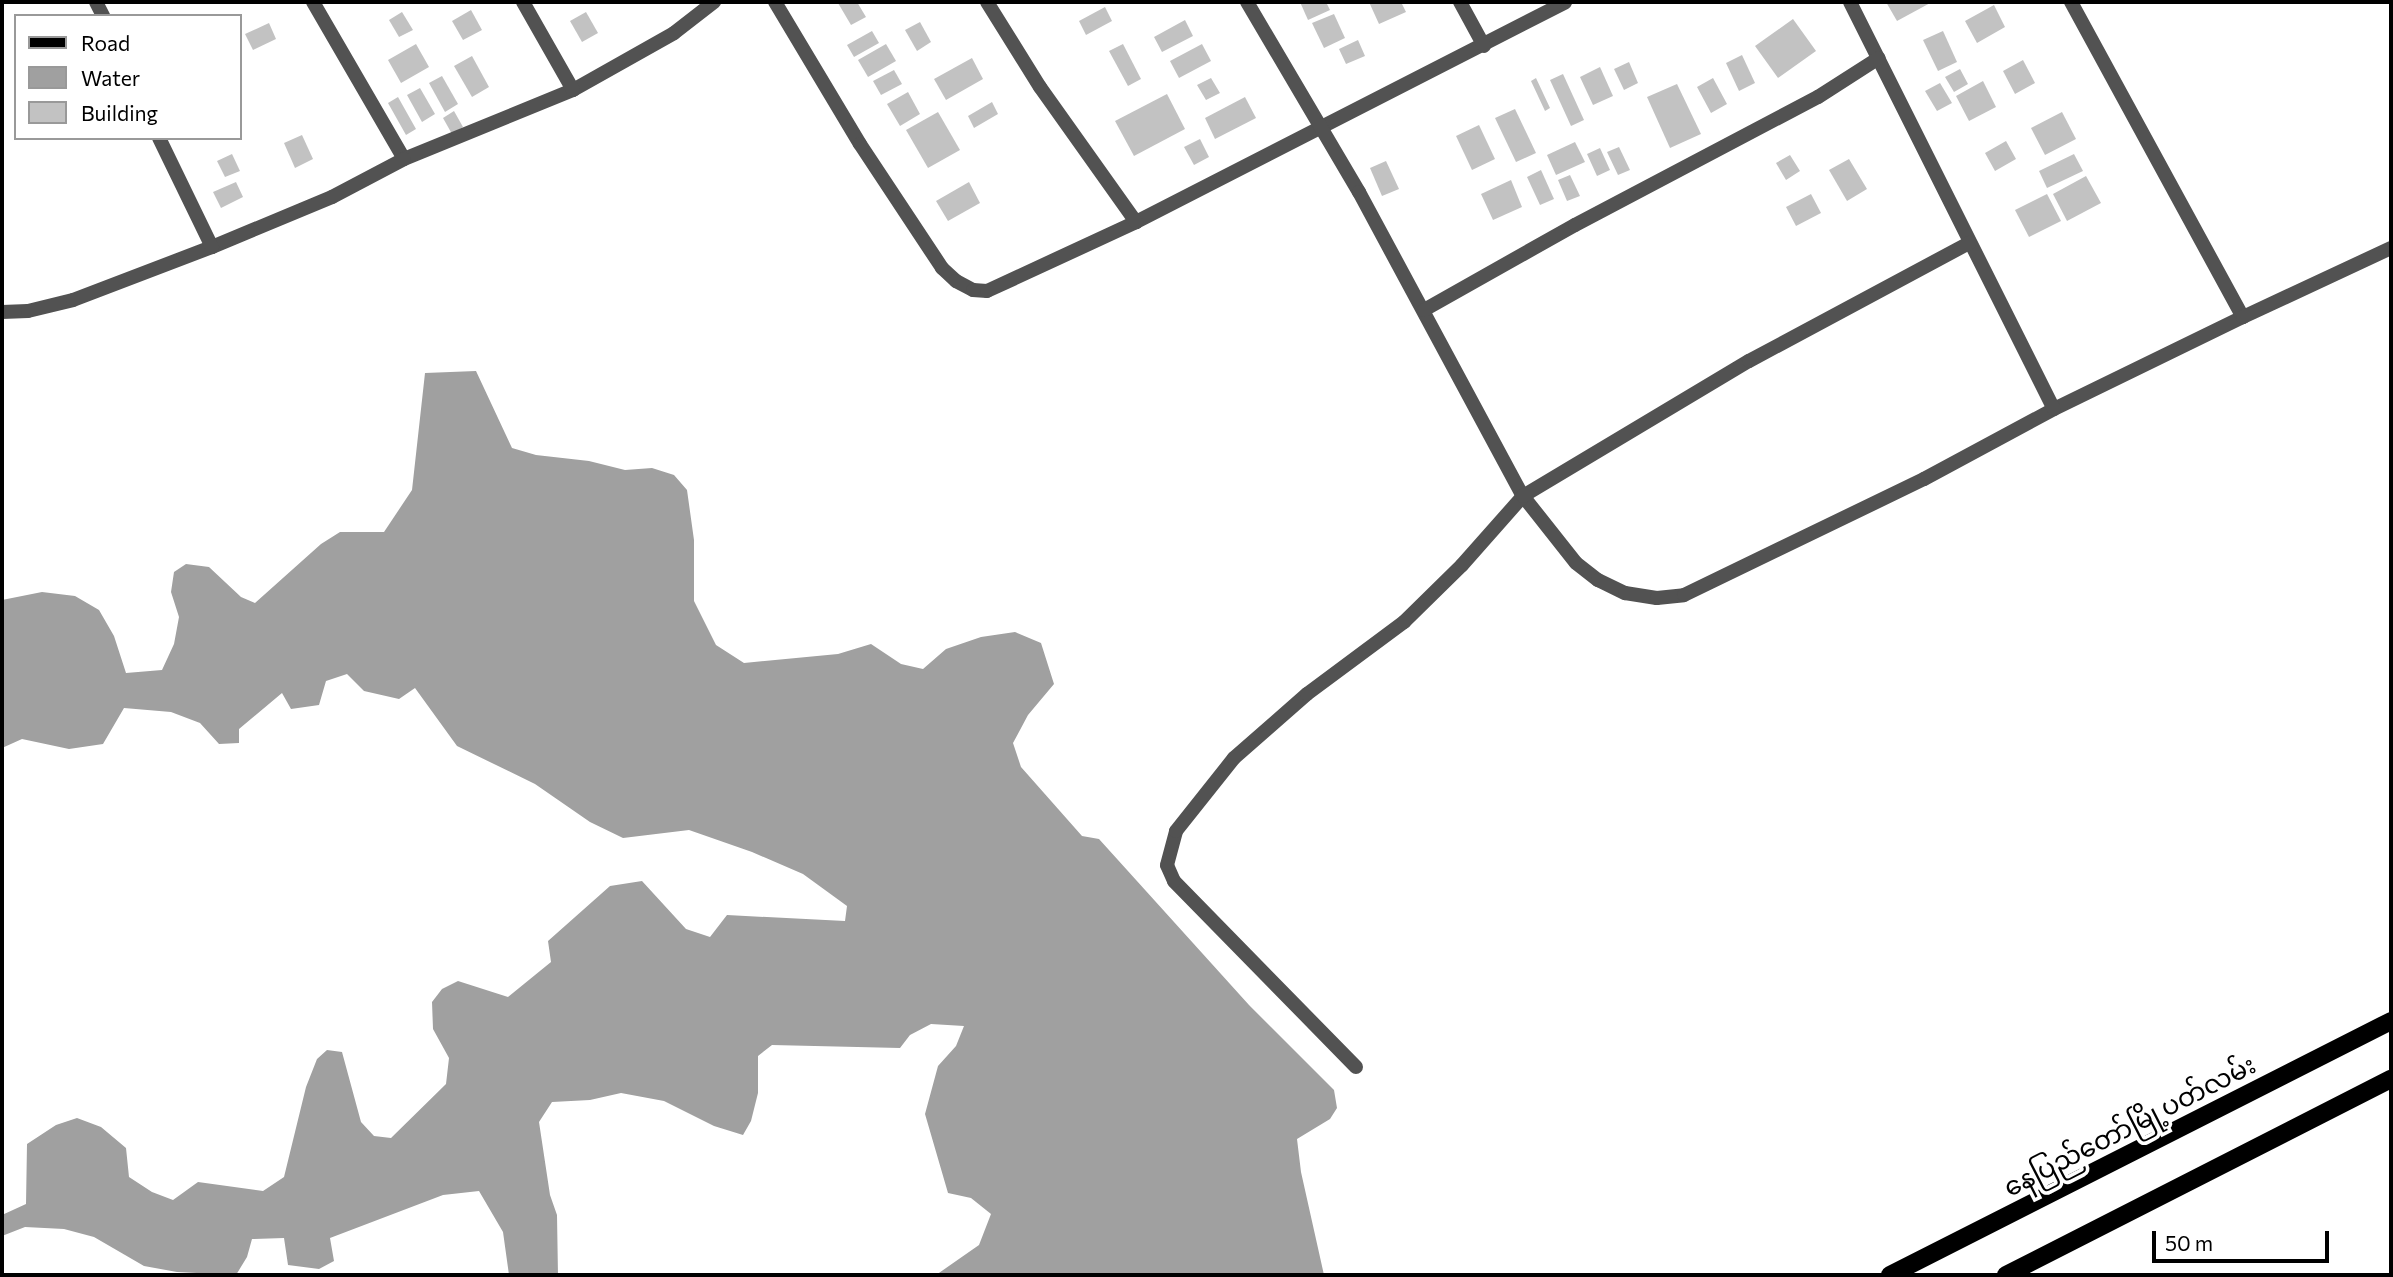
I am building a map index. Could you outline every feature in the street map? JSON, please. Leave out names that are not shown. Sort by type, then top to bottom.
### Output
[{"type":"main road","name":"နေပြည်တော်မြို့ပတ်လမ်း","points":[[1890,1275],[2391,1021]]},
{"type":"main road","points":[[2006,1275],[2391,1079]]},
{"type":"street","points":[[313,2],[404,159]]},
{"type":"street","points":[[523,2],[573,90]]},
{"type":"street","points":[[2,312],[28,311],[73,300],[212,247],[332,197],[404,159],[573,90],[663,40],[714,2]]},
{"type":"street","points":[[775,2],[860,144],[942,268],[956,281],[974,290],[987,291],[1136,222],[1484,46],[1564,2]]},
{"type":"street","points":[[987,2],[1040,87],[1136,222]]},
{"type":"street","points":[[1247,2],[1424,310],[1523,496],[1576,563],[1598,580],[1625,593],[1657,598],[1684,595],[1924,479],[2054,409],[2391,248]]},
{"type":"street","points":[[1460,2],[1484,46]]},
{"type":"street","points":[[1850,2],[2054,409]]},
{"type":"street","points":[[2071,2],[2243,317]]},
{"type":"street","points":[[1424,310],[1575,225],[1818,97],[1879,58]]},
{"type":"street","points":[[160,140],[212,247]]},
{"type":"street","points":[[1356,1068],[1174,881],[1167,865],[1176,831],[1234,758],[1307,695],[1404,622],[1462,565],[1523,496],[1749,361],[1969,243]]},
{"type":"water","points":[[476,371],[512,448],[536,455],[589,461],[625,470],[652,468],[674,475],[687,490],[694,540],[694,601],[716,645],[744,663],[838,654],[871,644],[901,664],[923,669],[946,649],[981,637],[1015,632],[1041,643],[1054,684],[1028,715],[1013,743],[1021,767],[1082,836],[1099,839],[1249,1005],[1334,1090],[1337,1108],[1330,1119],[1297,1139],[1301,1172],[1324,1275],[936,1275],[979,1245],[991,1214],[971,1198],[948,1193],[925,1114],[938,1066],[956,1046],[964,1026],[931,1024],[910,1035],[900,1048],[772,1045],[758,1056],[758,1093],[751,1121],[743,1135],[714,1126],[664,1101],[621,1093],[590,1100],[552,1102],[539,1122],[550,1195],[557,1215],[558,1275],[509,1275],[503,1232],[479,1191],[443,1195],[330,1238],[334,1261],[319,1269],[288,1265],[284,1238],[252,1239],[247,1257],[236,1275],[177,1272],[144,1266],[94,1237],[64,1229],[25,1227],[2,1236],[2,1215],[26,1204],[27,1144],[56,1125],[77,1118],[101,1127],[126,1148],[129,1177],[152,1192],[173,1200],[198,1182],[263,1191],[284,1177],[306,1087],[317,1059],[327,1050],[342,1052],[361,1122],[374,1136],[391,1138],[446,1084],[449,1058],[433,1029],[432,1002],[442,989],[458,981],[508,997],[551,962],[548,941],[610,886],[642,881],[686,929],[710,937],[727,915],[845,921],[847,906],[803,874],[752,852],[689,830],[623,838],[590,822],[535,784],[457,746],[415,688],[399,699],[364,691],[347,674],[326,681],[319,705],[291,709],[282,693],[239,729],[239,743],[219,744],[200,723],[171,712],[124,708],[103,744],[69,749],[22,739],[2,748],[2,600],[42,592],[75,596],[99,610],[114,636],[126,673],[162,670],[174,644],[179,617],[171,592],[174,572],[186,564],[209,567],[241,597],[255,603],[321,544],[340,532],[384,532],[412,490],[425,373]]},
{"type":"building","points":[[857,2],[866,17],[851,25],[838,3]]},
{"type":"building","points":[[1300,2],[1326,2],[1330,10],[1308,20]]},
{"type":"building","points":[[1369,2],[1401,2],[1406,12],[1379,24]]},
{"type":"building","points":[[1886,2],[1932,2],[1897,21]]},
{"type":"building","points":[[1994,5],[2005,27],[1977,43],[1965,21]]},
{"type":"building","points":[[1105,7],[1112,21],[1086,35],[1079,21]]},
{"type":"building","points":[[471,10],[482,30],[463,40],[452,21]]},
{"type":"building","points":[[402,12],[413,30],[399,37],[389,20]]},
{"type":"building","points":[[586,12],[598,33],[582,42],[570,21]]},
{"type":"building","points":[[1334,14],[1345,38],[1324,48],[1312,23]]},
{"type":"building","points":[[1793,19],[1816,51],[1778,78],[1755,46]]},
{"type":"building","points":[[1185,20],[1193,36],[1162,52],[1154,37]]},
{"type":"building","points":[[920,22],[931,42],[917,51],[905,30]]},
{"type":"building","points":[[269,23],[276,39],[253,50],[245,34]]},
{"type":"building","points":[[872,31],[879,43],[854,57],[847,45]]},
{"type":"building","points":[[1943,31],[1957,62],[1938,71],[1923,40]]},
{"type":"building","points":[[1358,40],[1365,56],[1346,64],[1339,49]]},
{"type":"building","points":[[416,44],[429,67],[401,83],[388,60]]},
{"type":"building","points":[[886,44],[896,61],[868,77],[858,60]]},
{"type":"building","points":[[1123,44],[1141,79],[1128,86],[1109,51]]},
{"type":"building","points":[[1202,44],[1211,61],[1179,78],[1170,61]]},
{"type":"building","points":[[1742,55],[1755,83],[1739,91],[1726,63]]},
{"type":"building","points":[[472,56],[489,87],[472,97],[454,66]]},
{"type":"building","points":[[972,58],[983,79],[946,100],[934,79]]},
{"type":"building","points":[[2023,60],[2035,83],[2015,94],[2003,71]]},
{"type":"building","points":[[1629,62],[1638,83],[1624,90],[1614,69]]},
{"type":"building","points":[[1600,67],[1613,96],[1593,105],[1580,77]]},
{"type":"building","points":[[1960,69],[1968,84],[1954,92],[1945,77]]},
{"type":"building","points":[[894,70],[902,84],[881,95],[873,81]]},
{"type":"building","points":[[1563,74],[1584,120],[1571,126],[1550,80]]},
{"type":"building","points":[[442,76],[458,104],[445,112],[429,83]]},
{"type":"building","points":[[1211,78],[1220,93],[1206,100],[1197,85]]},
{"type":"building","points":[[1536,78],[1550,108],[1545,111],[1531,81]]},
{"type":"building","points":[[1713,78],[1727,104],[1711,113],[1697,87]]},
{"type":"building","points":[[1983,81],[1996,107],[1969,121],[1956,96]]},
{"type":"building","points":[[1940,83],[1952,103],[1937,111],[1925,91]]},
{"type":"building","points":[[1677,84],[1701,134],[1670,148],[1647,97]]},
{"type":"building","points":[[420,88],[435,114],[422,122],[407,95]]},
{"type":"building","points":[[908,92],[920,114],[900,126],[887,104]]},
{"type":"building","points":[[1167,94],[1185,129],[1134,156],[1115,121]]},
{"type":"building","points":[[398,97],[416,129],[406,135],[388,103]]},
{"type":"building","points":[[1245,97],[1256,118],[1215,139],[1205,118]]},
{"type":"building","points":[[992,102],[998,114],[974,128],[968,116]]},
{"type":"building","points":[[1515,109],[1536,153],[1516,162],[1495,118]]},
{"type":"building","points":[[454,111],[463,127],[452,134],[443,118]]},
{"type":"building","points":[[938,112],[960,150],[928,168],[906,130]]},
{"type":"building","points":[[2062,112],[2076,139],[2045,155],[2031,128]]},
{"type":"building","points":[[1479,125],[1495,159],[1472,170],[1456,136]]},
{"type":"building","points":[[302,135],[313,159],[295,168],[284,143]]},
{"type":"building","points":[[1200,139],[1209,157],[1194,165],[1184,147]]},
{"type":"building","points":[[2006,141],[2016,159],[1995,171],[1985,153]]},
{"type":"building","points":[[1575,142],[1585,162],[1556,175],[1547,155]]},
{"type":"building","points":[[1619,147],[1630,170],[1618,175],[1607,152]]},
{"type":"building","points":[[1600,148],[1610,170],[1597,176],[1587,154]]},
{"type":"building","points":[[232,154],[240,171],[225,177],[217,161]]},
{"type":"building","points":[[2074,154],[2083,171],[2047,188],[2039,171]]},
{"type":"building","points":[[1790,155],[1800,171],[1786,180],[1776,163]]},
{"type":"building","points":[[1849,159],[1867,189],[1847,201],[1829,170]]},
{"type":"building","points":[[1386,161],[1399,189],[1382,196],[1370,168]]},
{"type":"building","points":[[1541,170],[1554,199],[1540,205],[1527,177]]},
{"type":"building","points":[[1570,175],[1580,196],[1567,201],[1558,180]]},
{"type":"building","points":[[2086,176],[2101,203],[2067,221],[2053,194]]},
{"type":"building","points":[[1511,180],[1522,207],[1493,220],[1481,194]]},
{"type":"building","points":[[236,182],[243,197],[221,208],[213,192]]},
{"type":"building","points":[[969,182],[980,203],[948,221],[936,201]]},
{"type":"building","points":[[1811,194],[1821,213],[1796,226],[1786,207]]},
{"type":"building","points":[[2047,194],[2061,221],[2029,237],[2015,210]]}]
